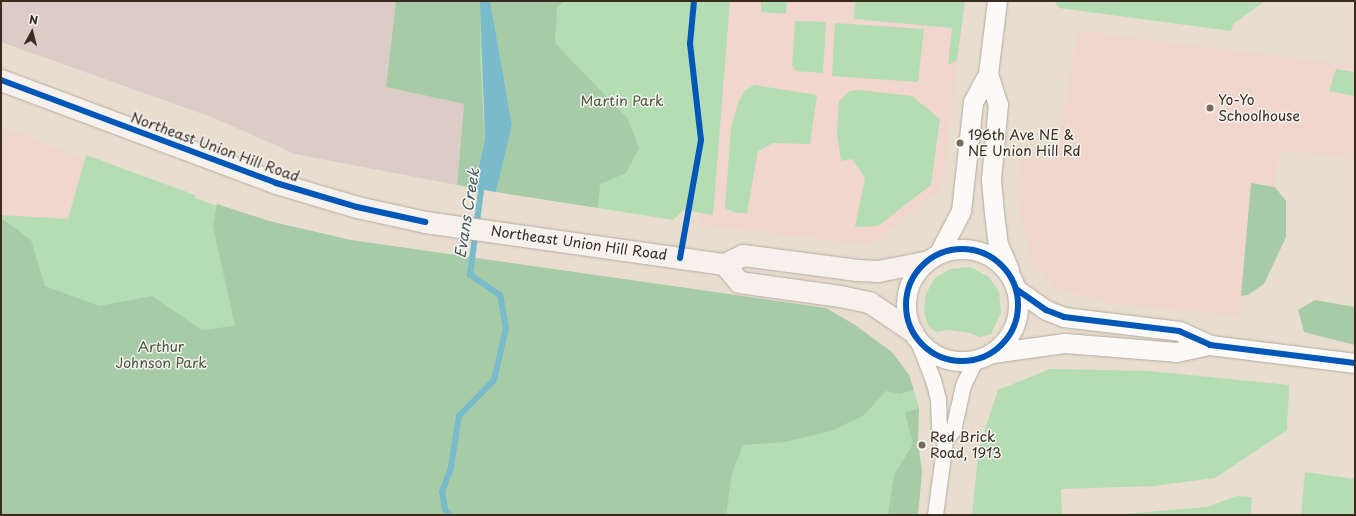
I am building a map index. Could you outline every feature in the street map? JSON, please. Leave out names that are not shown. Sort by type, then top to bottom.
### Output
[{"type":"main road","name":"Northeast Union Hill Road","points":[[1,80],[276,183],[357,207],[425,222],[724,264]]},
{"type":"main road","points":[[914,335],[869,302],[840,296],[739,282],[724,264],[743,254],[857,270],[878,271],[932,257]]},
{"type":"street","points":[[935,515],[945,440],[939,426],[938,399],[933,380],[906,313],[906,295],[912,277],[932,257],[961,211],[973,102],[988,74],[996,1]]},
{"type":"street","points":[[945,440],[953,430],[963,385],[983,357],[1005,342],[1014,326],[1018,308],[1014,283],[998,244],[994,214],[991,179],[998,104],[988,74]]},
{"type":"street","points":[[932,257],[955,248],[982,252],[1001,264],[1014,283],[1046,310],[1064,317],[1178,331],[1210,345],[1355,363]]},
{"type":"street","points":[[914,335],[928,350],[943,358],[959,361],[1065,343],[1176,352],[1210,345]]},
{"type":"shaded area","points":[[1,1],[396,1],[386,87],[464,104],[457,185],[295,154],[214,118],[1,42]]},
{"type":"shaded area","points":[[731,1],[965,1],[942,188],[870,245],[698,224]]},
{"type":"shaded area","points":[[1078,31],[1355,66],[1355,159],[1279,150],[1275,187],[1251,183],[1239,316],[1116,304],[1055,288],[1031,259],[1017,200],[1019,157],[1056,161]]},
{"type":"shaded area","points":[[1,126],[90,162],[72,223],[1,220]]},
{"type":"green space","points":[[396,1],[480,1],[481,3],[480,57],[485,139],[474,188],[457,185],[464,104],[386,87]]},
{"type":"green space","name":"Martin Park","points":[[403,1],[730,1],[713,215],[684,210],[673,220],[598,208],[599,198],[498,182],[508,101],[393,77]]},
{"type":"green space","points":[[490,1],[565,1],[557,7],[555,43],[628,119],[639,148],[626,173],[600,184],[598,208],[496,192],[512,125]]},
{"type":"green space","points":[[761,1],[787,1],[786,14],[761,12]]},
{"type":"green space","points":[[855,1],[965,1],[957,60],[948,65],[952,28],[854,19]]},
{"type":"green space","points":[[1054,1],[1265,1],[1233,24],[1231,31],[1059,8]]},
{"type":"green space","points":[[795,21],[826,22],[823,73],[796,71],[792,65]]},
{"type":"green space","points":[[835,23],[924,29],[918,82],[832,76]]},
{"type":"green space","points":[[1336,69],[1355,72],[1355,96],[1329,91]]},
{"type":"green space","points":[[755,85],[817,95],[810,144],[773,143],[758,151],[747,213],[735,213],[725,208],[731,128],[738,103],[745,90]]},
{"type":"green space","points":[[860,90],[912,96],[940,119],[931,185],[878,226],[855,227],[865,178],[852,159],[841,161],[837,134],[839,101],[850,91]]},
{"type":"green space","name":"Arthur Johnson Park","points":[[86,155],[195,195],[195,198],[329,245],[910,391],[914,390],[919,408],[914,410],[914,515],[27,515],[1,220],[4,220],[1,215],[68,219]]},
{"type":"green space","points":[[1251,183],[1275,187],[1286,201],[1286,237],[1264,284],[1248,295],[1241,296]]},
{"type":"green space","name":"Arthur Johnson Park","points":[[217,204],[269,221],[351,240],[826,308],[855,325],[892,352],[909,375],[914,390],[900,394],[886,391],[864,415],[831,431],[785,442],[743,445],[732,473],[726,515],[1,515],[1,218],[31,240],[45,286],[99,306],[152,296],[202,330],[235,326],[213,226]]},
{"type":"green space","points":[[970,267],[989,277],[999,292],[1001,313],[991,334],[980,337],[970,333],[948,330],[936,332],[928,326],[924,311],[926,294],[934,279],[950,269]]},
{"type":"green space","points":[[1315,300],[1355,307],[1355,345],[1304,332],[1298,310]]},
{"type":"green space","points":[[1050,369],[1149,371],[1289,385],[1287,430],[1215,478],[1153,486],[1061,489],[1062,515],[972,515],[979,447],[998,390]]},
{"type":"green space","points":[[919,408],[918,442],[922,472],[918,515],[888,515],[894,475],[913,444],[905,413]]},
{"type":"green space","points":[[1305,472],[1355,479],[1355,515],[1301,515]]},
{"type":"green space","points":[[1237,496],[1252,497],[1251,515],[1112,515],[1207,507]]},
{"type":"water","points":[[480,1],[490,1],[512,125],[496,192],[474,188],[485,139]]},
{"type":"waterway","name":"Evans Creek","points":[[450,515],[445,509],[442,492],[451,467],[459,416],[494,380],[506,328],[500,295],[470,275],[482,182]]},
{"type":"cycle path","points":[[680,258],[701,140],[690,44],[694,1]]},
{"type":"cycle path","points":[[1,80],[276,183],[357,207],[425,222]]},
{"type":"cycle path","points":[[962,249],[984,253],[1002,265],[1014,283],[1018,305],[1014,327],[1002,345],[984,357],[962,361],[940,357],[922,345],[910,327],[906,305],[910,283],[922,265],[940,253],[962,249]]},
{"type":"cycle path","points":[[1016,289],[1046,310],[1064,317],[1179,331],[1210,345],[1355,363]]},
{"type":"place","name":"Yo-Yo Schoolhouse","points":[[1210,108]]},
{"type":"place","name":"196th Ave NE & NE Union Hill Rd","points":[[960,143]]},
{"type":"place","name":"Red Brick Road, 1913","points":[[922,445]]}]
